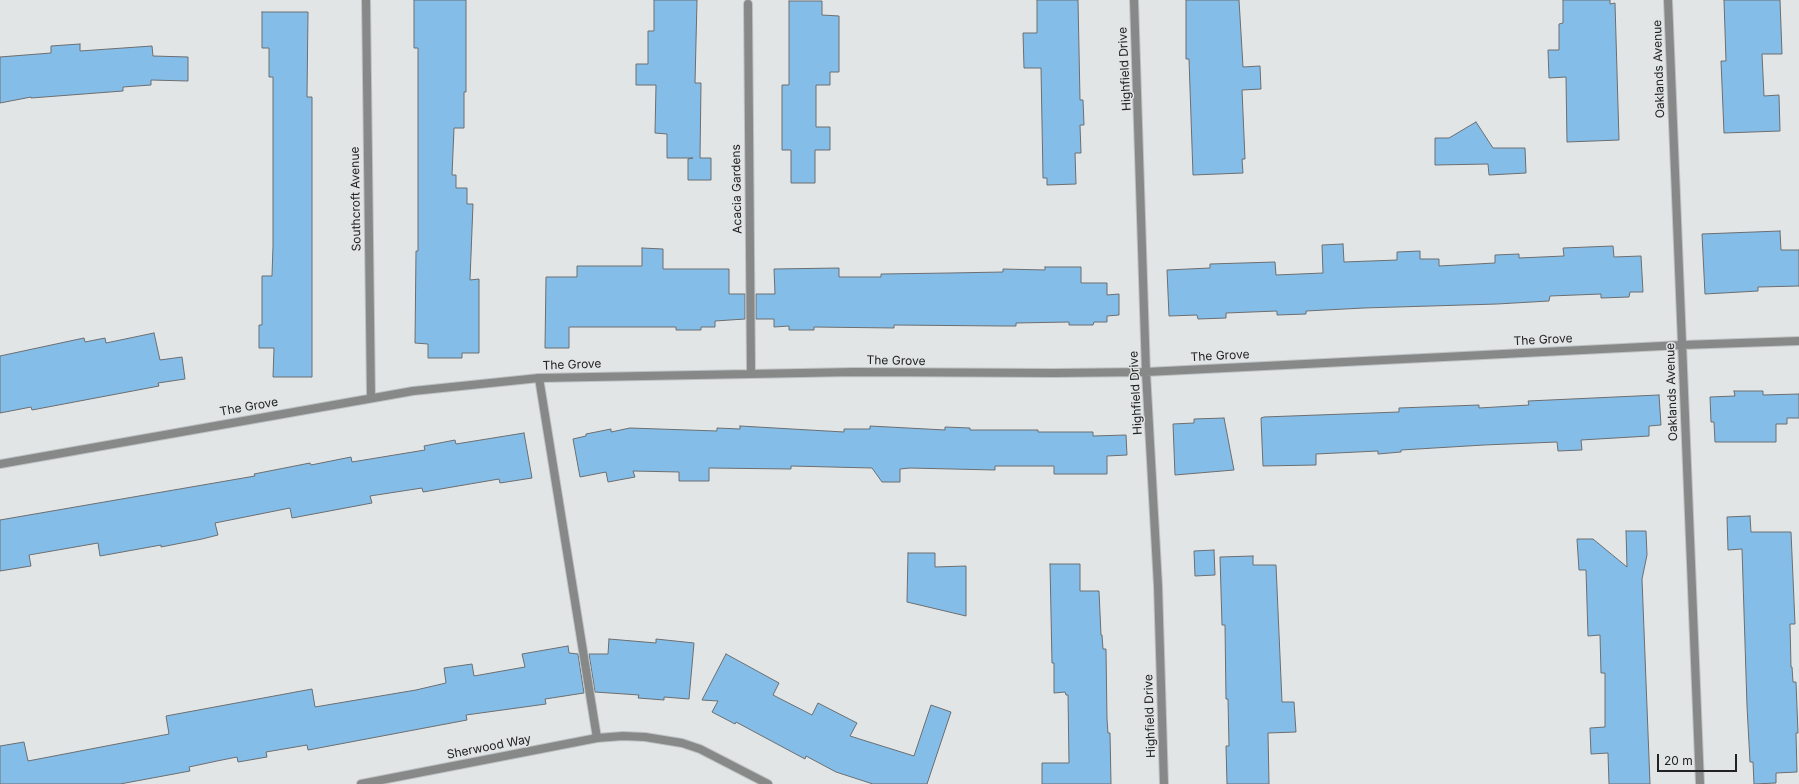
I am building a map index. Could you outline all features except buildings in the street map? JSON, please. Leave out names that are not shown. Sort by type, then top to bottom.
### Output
[{"type":"street","name":"Southcroft Avenue","points":[[366,0],[371,398]]},
{"type":"street","name":"Highfield Drive","points":[[1134,0],[1146,372],[1158,586],[1164,784]]},
{"type":"street","name":"Oaklands Avenue","points":[[1668,0],[1700,784]]},
{"type":"street","name":"Acacia Gardens","points":[[748,4],[751,373]]},
{"type":"street","name":"The Grove","points":[[0,464],[371,398],[449,386],[539,378],[751,373],[854,372],[1054,374],[1146,372],[1682,345],[1799,341]]},
{"type":"street","points":[[539,378],[597,738]]},
{"type":"street","name":"Sherwood Way","points":[[361,784],[387,782],[597,738],[623,736],[651,738],[682,743],[700,750],[768,784]]}]
